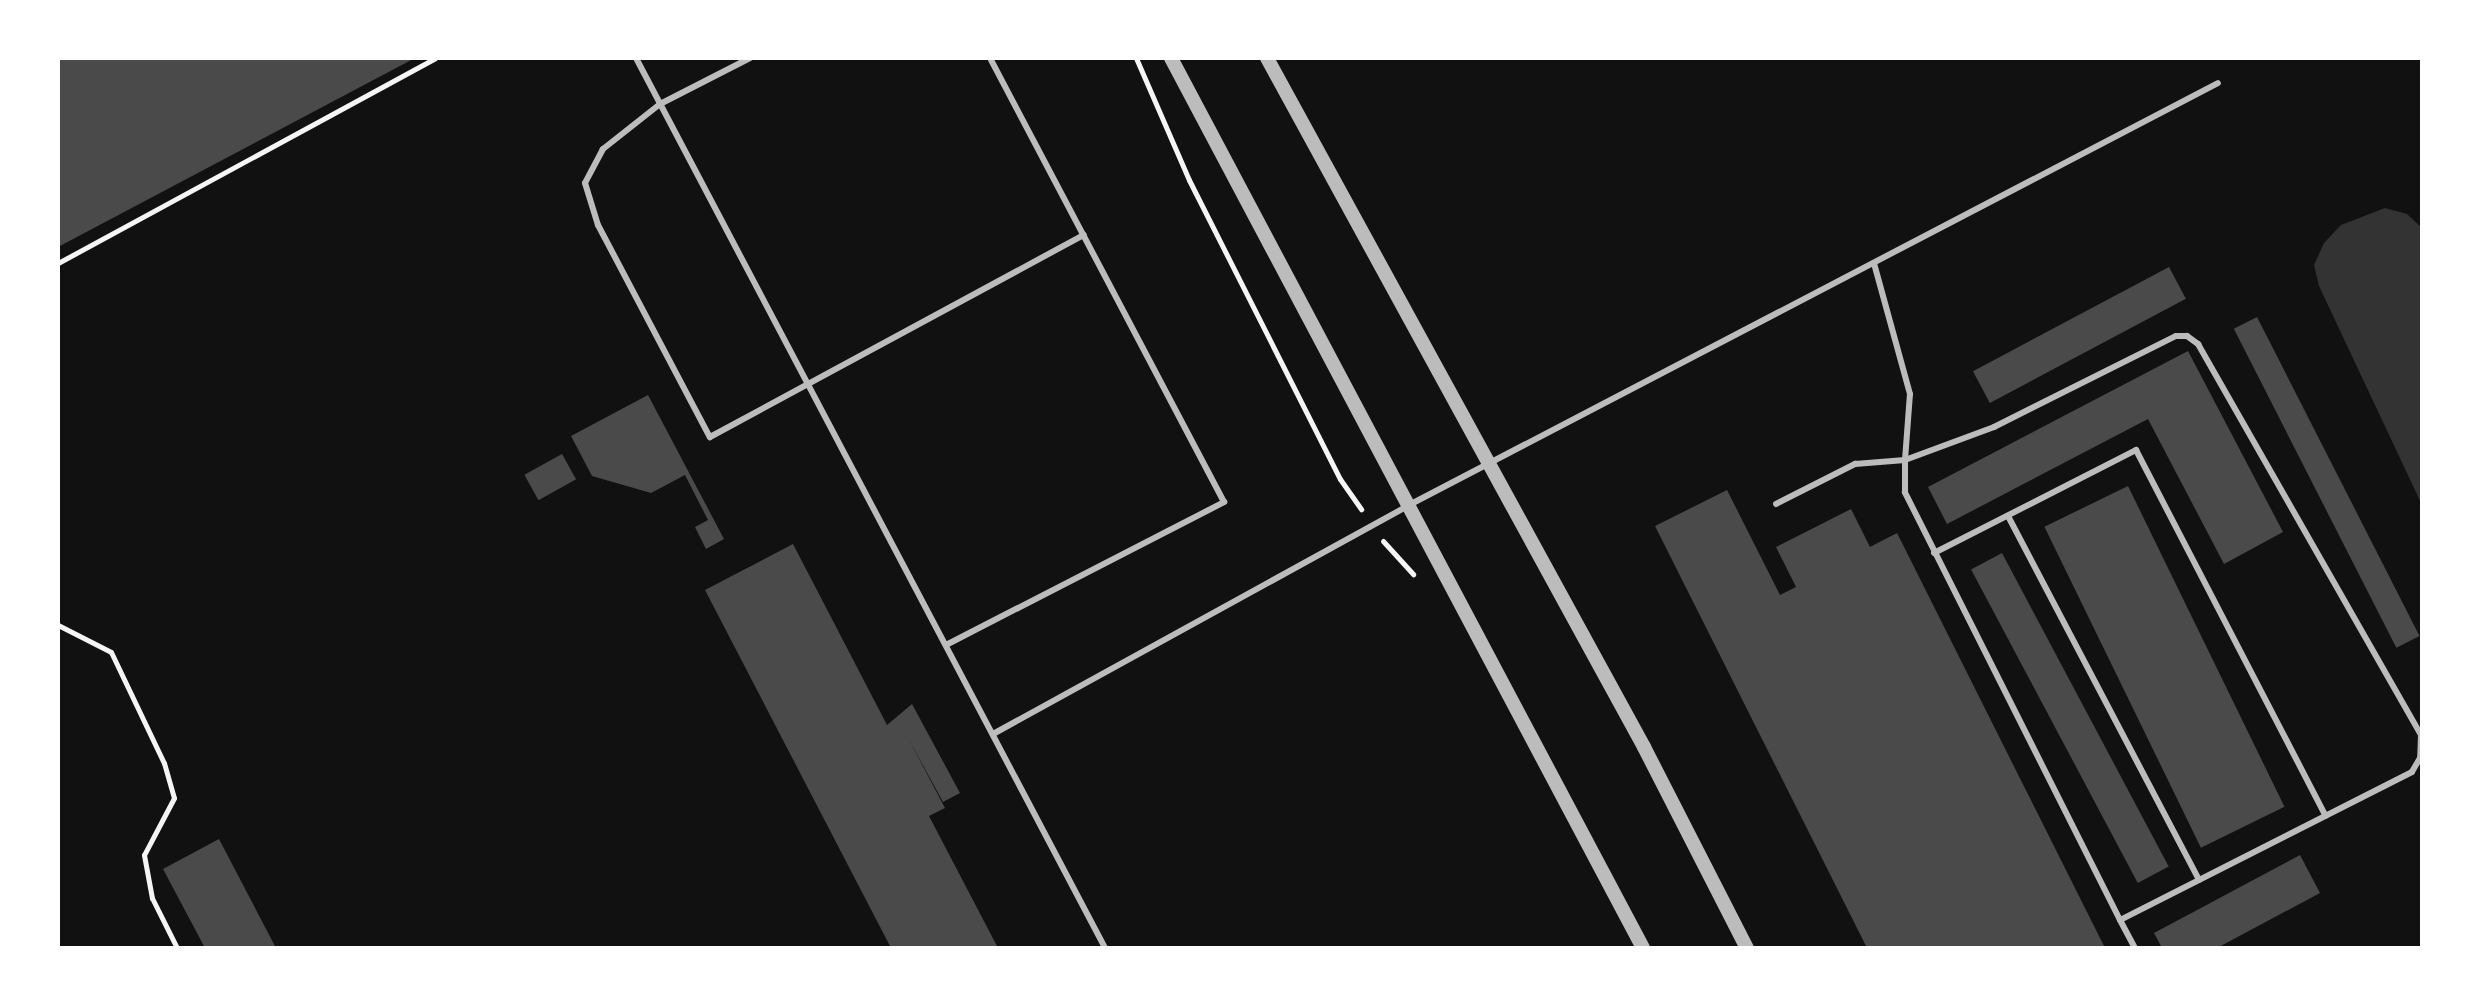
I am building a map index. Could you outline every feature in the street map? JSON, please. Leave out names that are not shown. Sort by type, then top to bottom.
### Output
[{"type":"street","points":[[1171,58],[1411,504],[1643,948]]},
{"type":"street","points":[[1267,58],[1486,465],[1644,747],[1747,948]]},
{"type":"lane","points":[[636,58],[1105,948]]},
{"type":"lane","points":[[750,58],[660,104],[603,149],[585,183],[598,225],[710,437],[1084,235]]},
{"type":"lane","points":[[946,645],[1224,502],[990,58]]},
{"type":"lane","points":[[993,734],[1411,504],[2218,83]]},
{"type":"lane","points":[[1874,263],[1910,394],[1905,492],[2135,948]]},
{"type":"lane","points":[[1776,504],[1855,464],[1905,460],[1994,427],[2176,336],[2198,344],[2421,735],[2420,758],[2412,772],[2120,920]]},
{"type":"lane","points":[[1934,553],[2136,450],[2326,816]]},
{"type":"lane","points":[[2008,516],[2199,880]]},
{"type":"path","points":[[58,263],[435,58]]},
{"type":"path","points":[[58,625],[111,652],[164,763],[174,798],[144,855],[152,898],[177,948]]},
{"type":"shaded area","points":[[2385,208],[2407,214],[2422,228],[2422,505],[2319,286],[2314,265],[2324,243],[2341,225]]},
{"type":"building","points":[[58,58],[415,58],[58,247]]},
{"type":"building","points":[[2169,267],[2186,299],[1990,403],[1973,371]]},
{"type":"building","points":[[2257,317],[2420,636],[2396,648],[2234,329]]},
{"type":"building","points":[[2188,351],[2283,532],[2224,564],[2148,419],[1947,524],[1928,487]]},
{"type":"building","points":[[648,395],[724,539],[706,549],[695,527],[708,520],[685,475],[651,493],[592,476],[571,436]]},
{"type":"building","points":[[562,454],[576,479],[538,500],[524,475]]},
{"type":"building","points":[[2128,486],[2284,807],[2201,848],[2044,527]]},
{"type":"building","points":[[1727,490],[1780,595],[1796,587],[1776,547],[1851,509],[1870,547],[1897,533],[2105,948],[1867,948],[1655,526]]},
{"type":"building","points":[[793,544],[887,725],[912,704],[960,793],[943,802],[908,738],[945,808],[929,816],[998,948],[891,948],[705,590]]},
{"type":"building","points":[[2002,553],[2169,866],[2138,883],[1971,569]]},
{"type":"building","points":[[219,839],[276,948],[205,948],[163,869]]},
{"type":"building","points":[[2300,855],[2320,893],[2217,948],[2162,948],[2154,933]]}]
